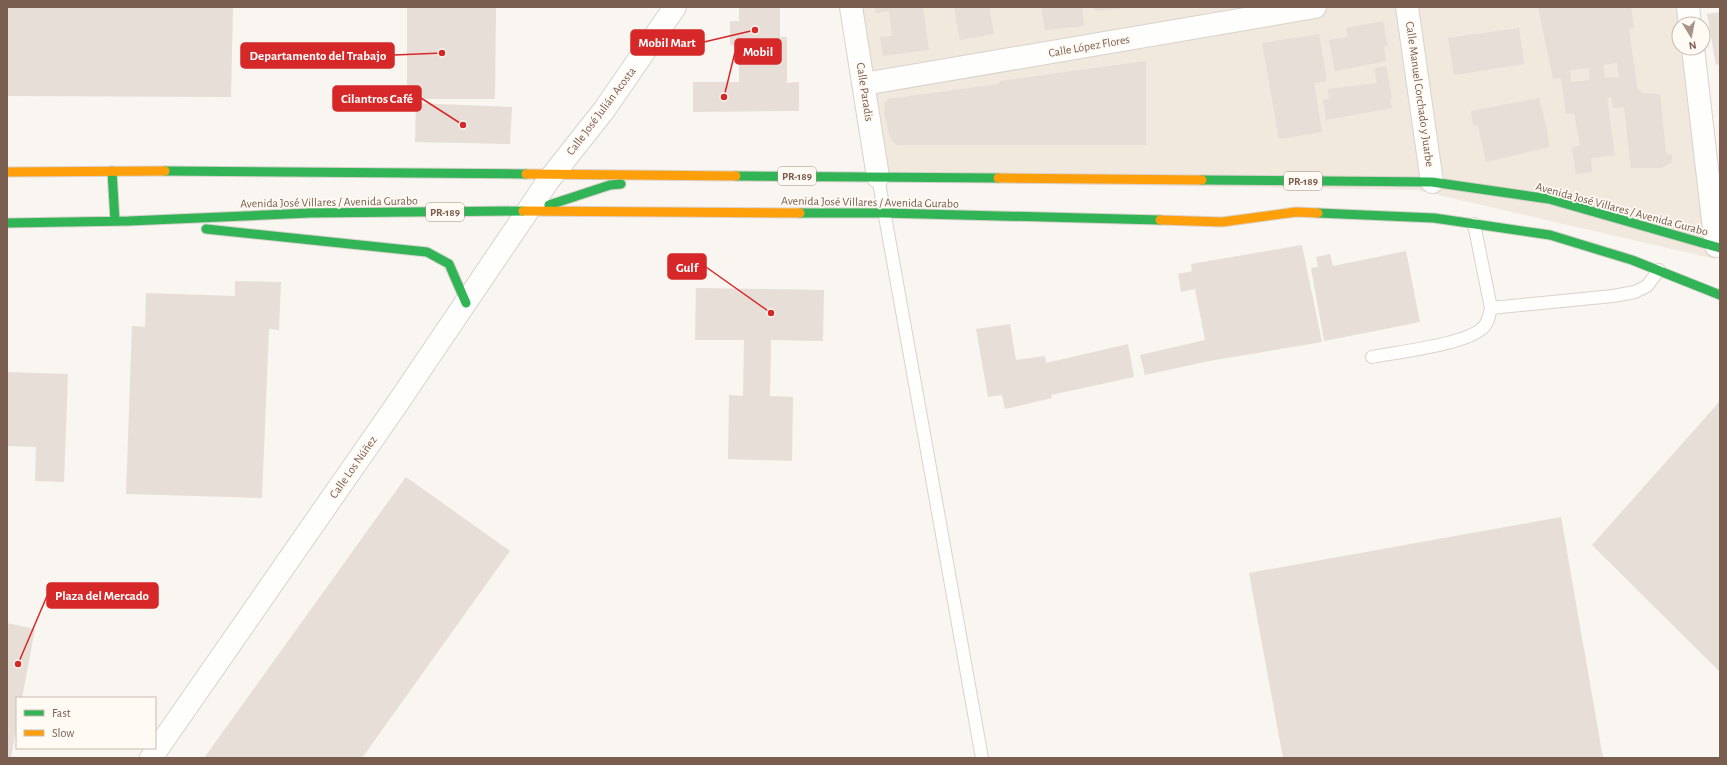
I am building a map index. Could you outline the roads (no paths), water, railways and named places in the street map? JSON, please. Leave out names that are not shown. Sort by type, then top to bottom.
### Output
[{"type":"main road","name":"Avenida José Villares / Avenida Gurabo","points":[[7,172],[112,171],[1432,182],[1549,200],[1718,247]]},
{"type":"main road","points":[[112,171],[115,221]]},
{"type":"main road","points":[[528,211],[610,185],[716,176]]},
{"type":"main road","name":"Avenida José Villares / Avenida Gurabo","points":[[7,223],[129,221],[310,213],[528,211],[884,213],[1222,222],[1296,212],[1434,218],[1550,235],[1632,260],[1720,295]]},
{"type":"main road","points":[[129,221],[428,252],[449,264],[466,303]]},
{"type":"street","name":"Calle José Julián Acosta","points":[[553,175],[604,110],[676,7]]},
{"type":"street","name":"Calle Paradis","points":[[851,7],[878,177]]},
{"type":"street","name":"Calle López Flores","points":[[864,84],[1315,7]]},
{"type":"street","name":"Calle Manuel Corchado y Juarbe","points":[[1407,7],[1432,182]]},
{"type":"street","points":[[1694,56],[1718,247]]},
{"type":"street","name":"Calle Los Núñez","points":[[151,758],[553,175]]},
{"type":"lane","points":[[878,177],[982,758]]},
{"type":"lane","points":[[1372,357],[1458,340],[1480,331],[1486,324],[1491,308],[1474,224]]},
{"type":"lane","points":[[1491,308],[1613,296],[1635,292],[1647,286],[1659,270]]},
{"type":"place","name":"Mobil Mart","points":[[755,30]]},
{"type":"place","name":"Departamento del Trabajo","points":[[442,53]]},
{"type":"place","name":"Mobil","points":[[724,97]]},
{"type":"place","name":"Cilantros Café","points":[[463,125]]},
{"type":"place","name":"Gulf","points":[[771,313]]},
{"type":"place","name":"Plaza del Mercado","points":[[18,664]]}]
